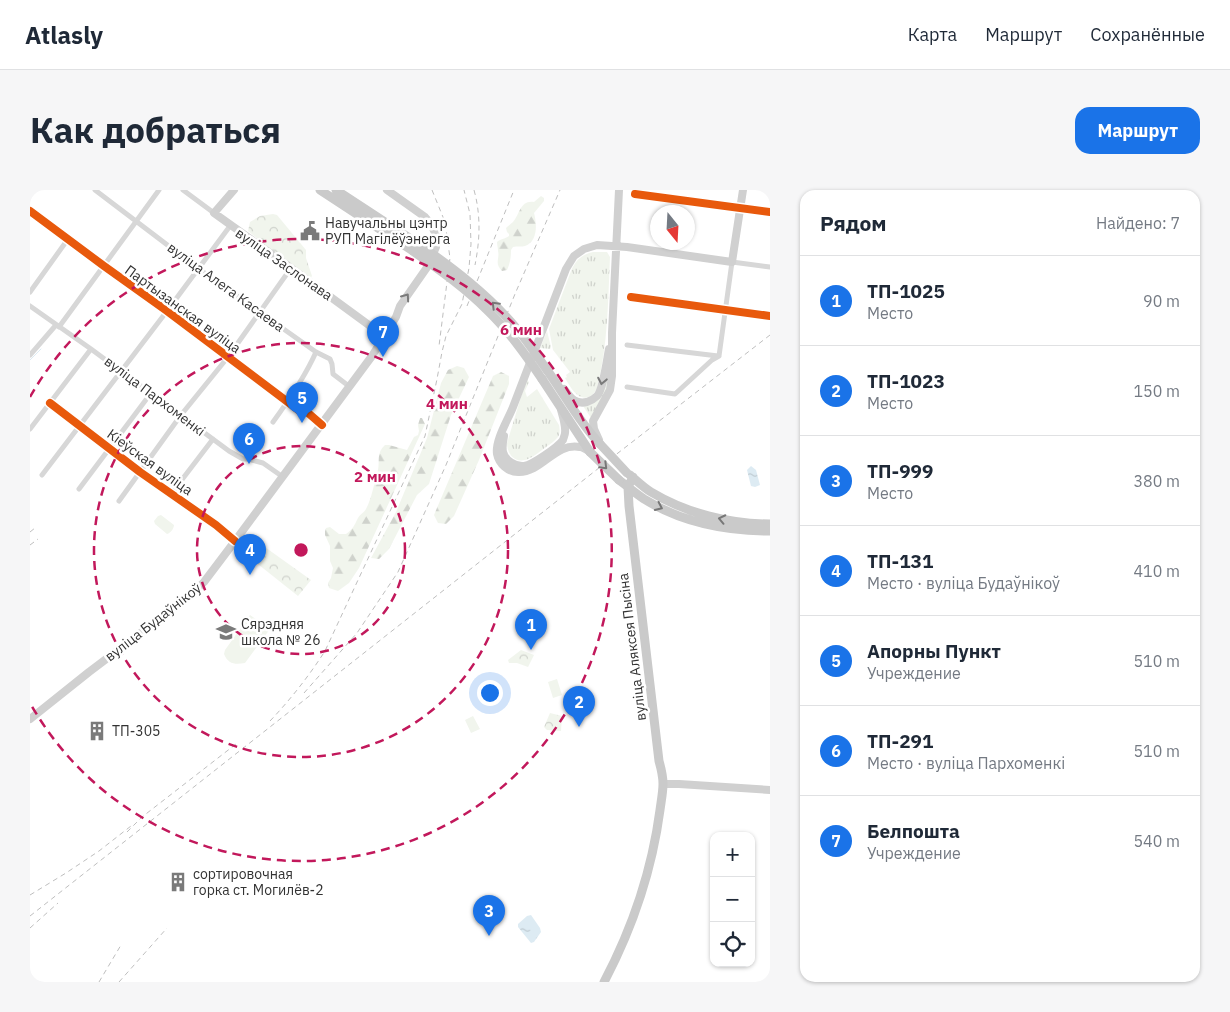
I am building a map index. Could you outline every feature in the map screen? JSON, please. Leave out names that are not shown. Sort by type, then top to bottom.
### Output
[{"type":"main road","points":[[214,214],[234,190]]},
{"type":"main road","points":[[320,190],[456,271],[493,303],[517,329],[554,380],[588,432],[630,475],[650,491],[684,508],[716,518],[770,524]]},
{"type":"main road","points":[[336,190],[415,247],[486,309],[511,336],[590,452],[619,480],[643,498],[683,518],[739,530],[770,531]]},
{"type":"main road","name":"вуліца Будаўнікоў","points":[[30,719],[191,595],[204,582],[372,356],[396,317],[400,306],[428,266],[436,247],[436,235],[432,224],[387,190]]},
{"type":"main road","points":[[600,444],[593,421],[610,390],[612,376],[612,333],[619,190]]},
{"type":"main road","points":[[590,452],[579,447],[567,448],[534,468],[517,472],[507,469],[500,462],[497,452],[498,442],[566,269],[574,256],[584,249],[596,246],[627,247],[732,262],[743,190]]},
{"type":"main road","name":"вуліца Заслонава","points":[[214,214],[377,331],[383,339]]},
{"type":"main road","points":[[554,380],[563,386],[572,400],[576,402],[588,401],[597,396],[601,390],[612,333]]},
{"type":"main road","points":[[510,415],[503,442],[503,452],[506,458],[513,464],[523,466],[532,463],[558,445],[563,439],[565,426],[561,408]]},
{"type":"main road","name":"вуліца Аляксея Пысіна","points":[[604,982],[625,937],[641,894],[656,832],[663,784],[629,506],[628,487],[630,475]]},
{"type":"main road","points":[[629,506],[636,497],[643,498]]},
{"type":"main road","points":[[663,784],[770,790]]},
{"type":"street","name":"вуліца Алега Касаева","points":[[95,190],[199,269],[316,352],[330,359],[333,374],[350,387]]},
{"type":"street","points":[[30,355],[58,326],[159,190]]},
{"type":"street","name":"вуліца Заслонава","points":[[183,190],[214,214]]},
{"type":"street","points":[[635,194],[770,212]]},
{"type":"street","name":"Партызанская вуліца","points":[[30,211],[301,412],[307,412],[322,425]]},
{"type":"street","points":[[42,474],[230,226]]},
{"type":"street","points":[[30,292],[68,239]]},
{"type":"street","points":[[719,356],[732,262],[770,267]]},
{"type":"street","points":[[119,501],[181,416],[228,357],[291,268]]},
{"type":"street","points":[[631,297],[770,316]]},
{"type":"street","name":"вуліца Пархоменкі","points":[[30,306],[235,455],[243,460],[248,459],[263,463],[283,477]]},
{"type":"street","points":[[627,345],[719,356]]},
{"type":"street","points":[[30,429],[91,349]]},
{"type":"street","points":[[273,422],[304,377],[316,352]]},
{"type":"street","points":[[627,387],[675,394],[712,360],[719,356]]},
{"type":"street","points":[[80,489],[151,393]]},
{"type":"street","name":"Кіеўская вуліца","points":[[50,404],[235,541]]},
{"type":"street","points":[[171,494],[213,439]]},
{"type":"green space","points":[[541,196],[544,198],[544,201],[534,213],[536,232],[532,240],[525,246],[513,247],[507,270],[502,271],[498,263],[497,242],[509,236],[506,228],[513,222],[523,205],[534,202]]},
{"type":"green space","points":[[277,215],[306,250],[306,258],[312,276],[309,280],[248,231],[250,222],[260,216]]},
{"type":"green space","points":[[593,252],[607,252],[610,257],[608,307],[601,372],[597,388],[592,395],[585,398],[574,392],[565,378],[570,372],[553,350],[549,329],[573,267],[582,256]]},
{"type":"green space","points":[[547,331],[551,347],[550,349],[540,348]]},
{"type":"green space","points":[[609,358],[610,375],[607,390],[591,418],[583,406],[595,402]]},
{"type":"green space","points":[[457,366],[464,368],[469,377],[451,415],[429,484],[417,495],[389,549],[379,559],[371,558],[396,512],[427,438],[441,383],[448,370]]},
{"type":"green space","points":[[501,372],[509,376],[509,384],[479,460],[454,516],[446,524],[438,523],[434,515],[493,376]]},
{"type":"green space","points":[[527,380],[529,382],[525,391],[527,397],[537,389],[559,425],[560,431],[555,440],[528,459],[520,460],[510,455],[507,443]]},
{"type":"green space","points":[[420,418],[422,418],[425,424],[359,568],[349,583],[338,591],[329,588],[328,583],[333,568],[330,561],[330,546],[325,535],[326,528],[330,527],[339,534],[346,534],[352,529],[370,500],[378,470],[379,454],[382,448],[385,445],[389,445],[407,450],[414,437],[418,435]]},
{"type":"green space","points":[[161,515],[174,525],[170,533],[167,534],[155,524],[154,521]]},
{"type":"green space","points":[[251,537],[311,580],[298,596],[240,550]]},
{"type":"green space","points":[[250,615],[270,629],[245,663],[232,663],[224,654],[225,650]]},
{"type":"green space","points":[[521,650],[534,655],[528,667],[517,663],[509,663],[508,660]]},
{"type":"green space","points":[[557,679],[562,695],[553,698],[548,682]]},
{"type":"green space","points":[[550,713],[562,716],[561,731],[547,730],[544,727]]},
{"type":"green space","points":[[473,716],[480,729],[471,733],[465,720]]},
{"type":"water","points":[[751,466],[756,470],[760,485],[755,487],[751,486],[747,470]]},
{"type":"water","points":[[531,915],[541,932],[534,942],[531,943],[518,927],[518,924]]},
{"type":"waterway","points":[[30,360],[41,349]]},
{"type":"railway","points":[[432,190],[445,222],[450,258],[439,346]]},
{"type":"railway","points":[[270,721],[299,688],[325,651],[425,436],[446,336],[462,304],[469,268],[471,244],[470,214],[464,190]]},
{"type":"railway","points":[[474,190],[479,228],[475,265]]},
{"type":"railway","points":[[467,306],[514,190]]},
{"type":"railway","points":[[304,693],[357,633],[398,572],[446,465],[515,294],[560,190]]},
{"type":"railway","points":[[30,916],[770,335]]},
{"type":"railway","points":[[30,532],[35,528]]},
{"type":"railway","points":[[30,545],[38,539]]},
{"type":"railway","points":[[127,832],[142,817],[236,744]]},
{"type":"railway","points":[[30,895],[99,851],[131,826]]},
{"type":"railway","points":[[30,928],[58,903]]},
{"type":"railway","points":[[119,982],[167,928]]},
{"type":"railway","points":[[99,982],[121,945]]},
{"type":"cycle path","points":[[635,194],[770,212]]},
{"type":"cycle path","points":[[30,211],[301,412],[307,412],[322,425]]},
{"type":"cycle path","points":[[631,297],[770,316]]},
{"type":"cycle path","points":[[50,403],[235,541]]},
{"type":"place","name":"Навучальны цэнтр РУП Магілёўэнерга","points":[[310,231]]},
{"type":"place","name":"Белпошта","points":[[383,357]]},
{"type":"place","name":"Апорны Пункт","points":[[302,423]]},
{"type":"place","name":"ТП-291","points":[[249,464]]},
{"type":"place","name":"ТП-131","points":[[250,575]]},
{"type":"place","name":"Сярэдняя школа № 26","points":[[226,632]]},
{"type":"place","name":"ТП-1025","points":[[531,650]]},
{"type":"place","name":"ТП-1023","points":[[579,727]]},
{"type":"place","name":"ТП-305","points":[[97,731]]},
{"type":"place","name":"сортировочная горка ст. Могилёв-2","points":[[178,882]]},
{"type":"place","name":"ТП-999","points":[[489,936]]}]
